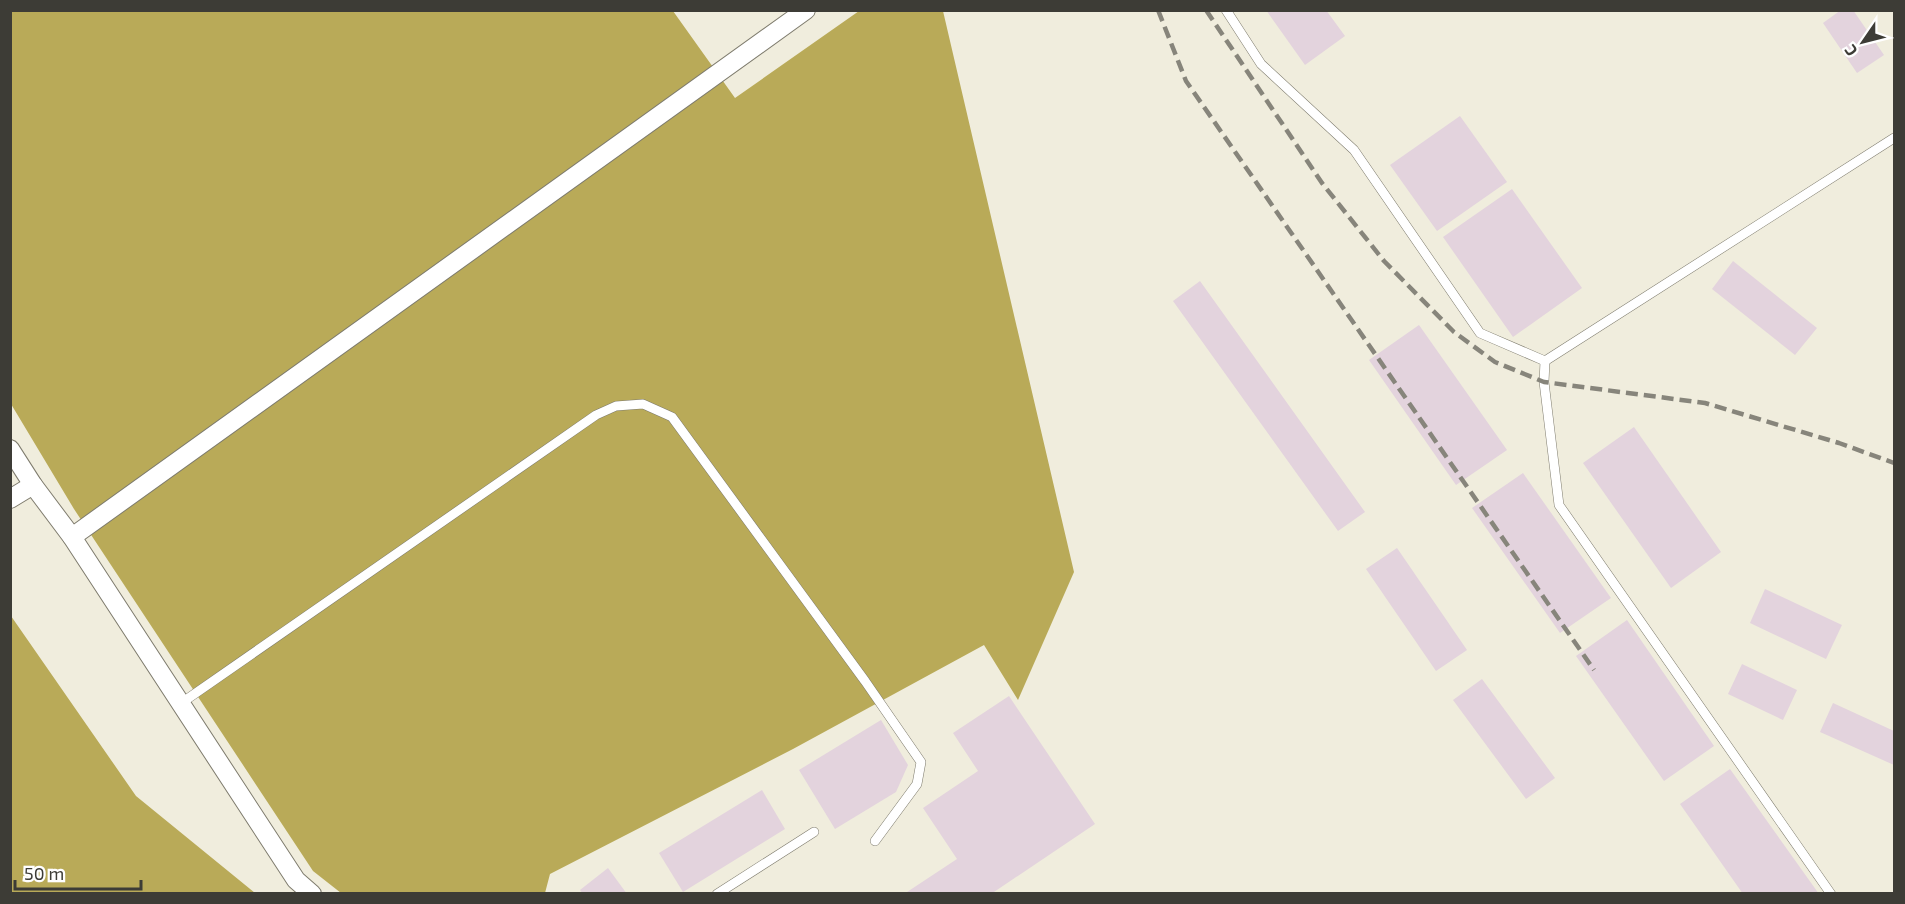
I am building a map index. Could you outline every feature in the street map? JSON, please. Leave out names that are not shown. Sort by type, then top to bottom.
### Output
[{"type":"street","points":[[72,537],[806,10]]},
{"type":"street","points":[[10,449],[33,485],[72,537],[296,880],[312,894]]},
{"type":"street","points":[[10,499],[33,485]]},
{"type":"lane","points":[[1226,10],[1261,64],[1354,150],[1480,333],[1545,361]]},
{"type":"lane","points":[[1545,361],[1894,138]]},
{"type":"lane","points":[[1545,361],[1544,382],[1559,505],[1831,894]]},
{"type":"lane","points":[[180,704],[596,415],[616,406],[643,404],[672,417],[865,681],[921,762],[917,784],[875,841]]},
{"type":"lane","points":[[717,894],[814,832]]},
{"type":"shaded area","points":[[11,11],[673,11],[735,98],[859,11],[943,11],[1074,572],[1018,700],[984,645],[793,749],[550,874],[545,893],[341,893],[313,871],[74,509],[11,404]]},
{"type":"shaded area","points":[[11,616],[136,796],[255,893],[11,893]]},
{"type":"building","points":[[1266,10],[1326,10],[1345,36],[1305,65]]},
{"type":"building","points":[[1841,10],[1853,10],[1884,55],[1857,73],[1823,23]]},
{"type":"building","points":[[1460,116],[1507,182],[1437,231],[1390,165]]},
{"type":"building","points":[[1512,189],[1582,288],[1513,337],[1443,237]]},
{"type":"building","points":[[1733,261],[1817,328],[1795,355],[1712,289]]},
{"type":"building","points":[[1200,281],[1365,512],[1338,531],[1173,301]]},
{"type":"building","points":[[1419,325],[1507,450],[1456,485],[1369,360]]},
{"type":"building","points":[[1634,427],[1721,552],[1671,588],[1583,463]]},
{"type":"building","points":[[1523,473],[1611,598],[1560,633],[1472,508]]},
{"type":"building","points":[[1397,548],[1467,650],[1436,671],[1366,569]]},
{"type":"building","points":[[1765,589],[1842,625],[1826,659],[1750,623]]},
{"type":"building","points":[[1627,620],[1714,746],[1664,781],[1576,656]]},
{"type":"building","points":[[1742,664],[1797,690],[1783,720],[1728,694]]},
{"type":"building","points":[[1482,679],[1555,778],[1526,799],[1453,700]]},
{"type":"building","points":[[1009,696],[1095,824],[991,894],[904,894],[957,859],[923,808],[978,771],[953,733]]},
{"type":"building","points":[[1833,703],[1894,731],[1894,765],[1820,732]]},
{"type":"building","points":[[881,720],[908,765],[896,792],[835,829],[799,770]]},
{"type":"building","points":[[1730,769],[1819,894],[1743,894],[1680,804]]},
{"type":"building","points":[[762,790],[785,829],[683,892],[659,853]]},
{"type":"building","points":[[608,868],[627,894],[583,894],[580,890]]},
{"type":"railway","points":[[1158,10],[1186,81],[1594,670]]},
{"type":"railway","points":[[1206,10],[1322,183],[1384,261],[1454,332],[1495,362],[1544,382],[1705,403],[1839,443],[1894,463]]}]
